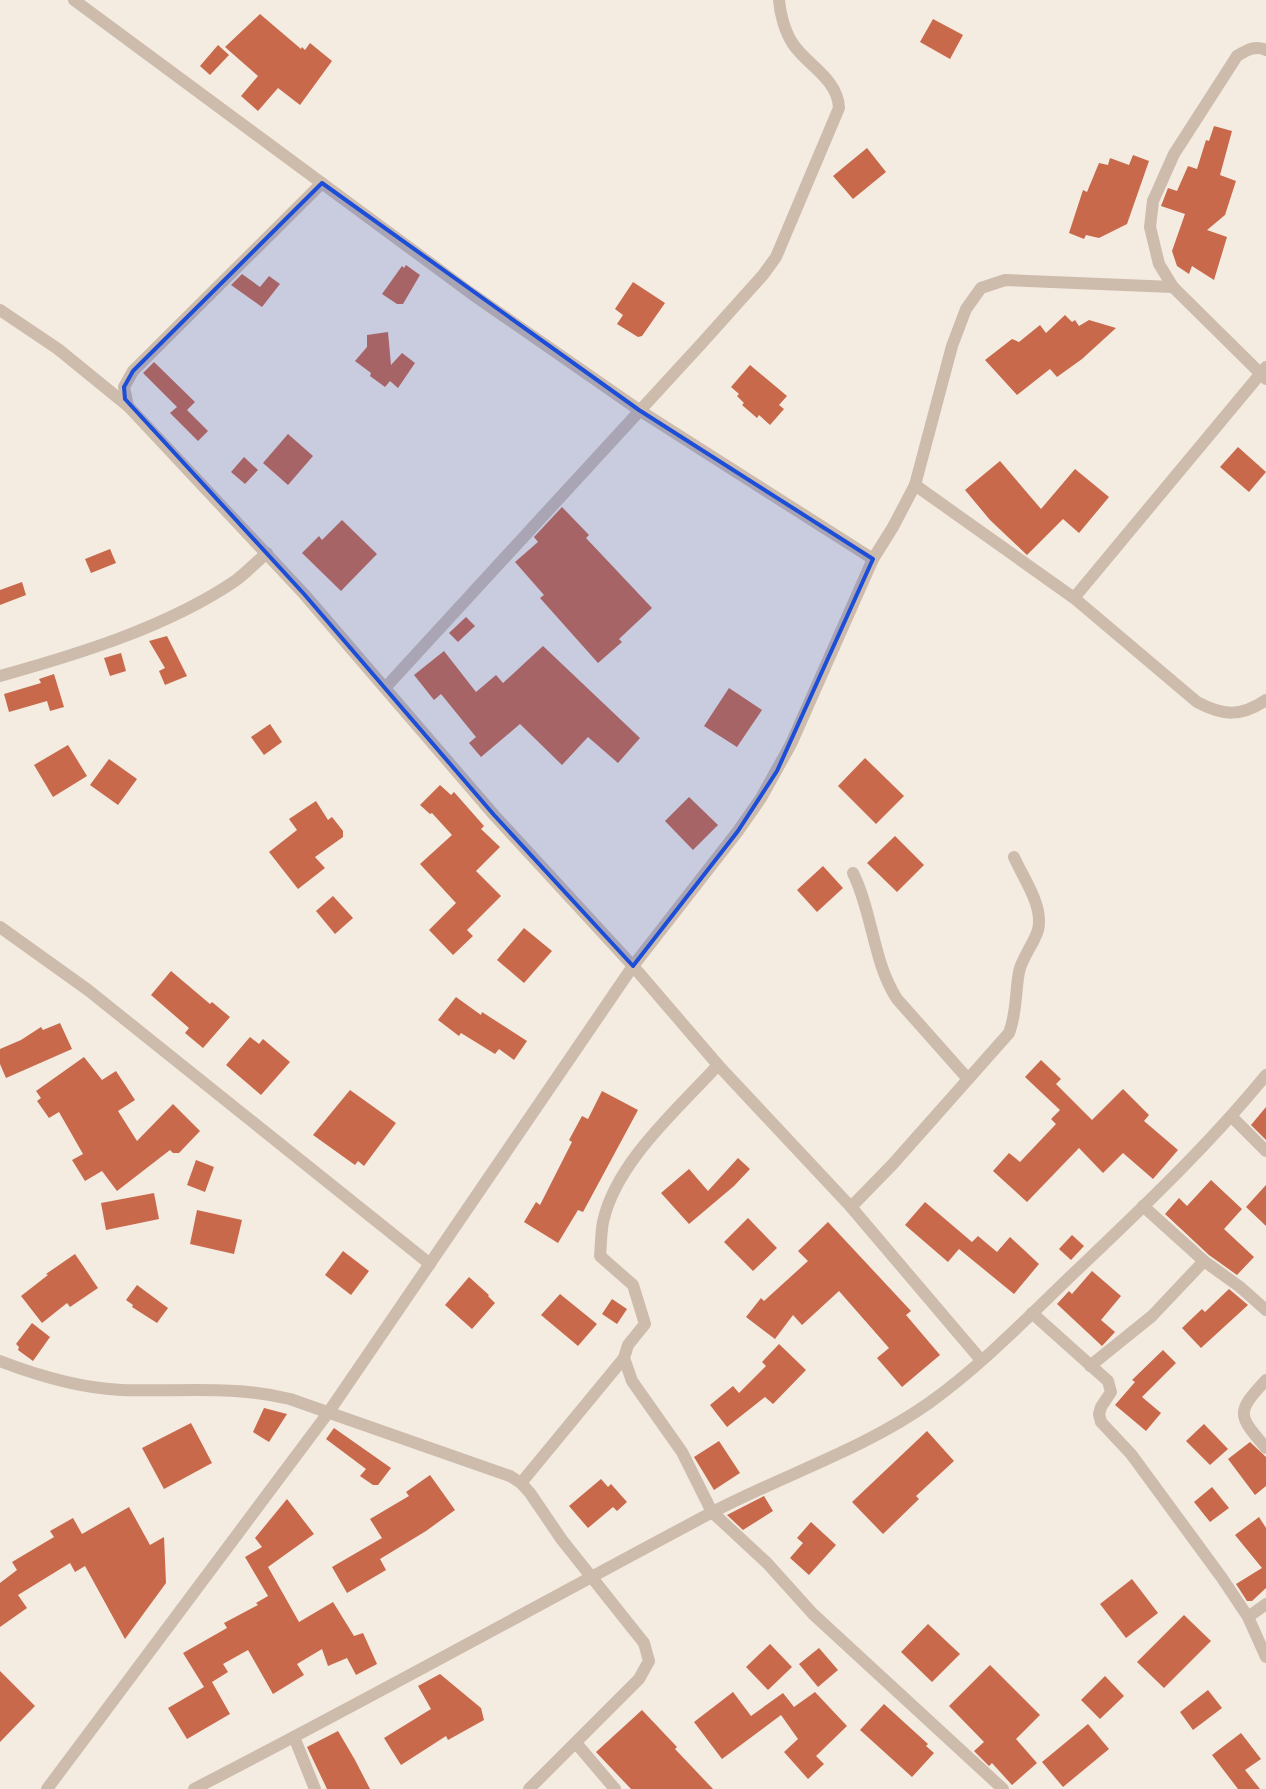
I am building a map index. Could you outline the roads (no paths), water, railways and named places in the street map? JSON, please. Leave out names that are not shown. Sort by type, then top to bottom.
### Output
[{"type":"street","points":[[74,0],[472,294],[639,410],[873,559]]},
{"type":"street","points":[[385,688],[770,267],[839,108],[839,97],[835,88],[793,44],[780,11],[779,0]]},
{"type":"street","points":[[1074,598],[1264,374],[1173,287],[1159,264],[1150,227],[1153,202],[1174,154],[1237,56],[1250,48],[1266,50]]},
{"type":"street","points":[[128,406],[124,387],[133,371],[322,183]]},
{"type":"street","points":[[47,1789],[328,1413],[633,966],[738,831],[777,771],[873,559],[894,527],[915,485],[952,346],[966,309],[982,288],[1005,280],[1173,287]]},
{"type":"street","points":[[0,310],[58,348],[128,406],[267,553],[494,815],[633,966],[718,1066],[851,1207],[981,1360]]},
{"type":"street","points":[[915,485],[1074,598],[1162,674],[1206,707],[1214,711],[1234,713],[1251,710],[1266,700]]},
{"type":"street","points":[[0,676],[108,642],[198,604],[236,580],[267,553]]},
{"type":"street","points":[[851,1207],[1009,1033],[1014,1018],[1020,970],[1038,930],[1037,907],[1014,857]]},
{"type":"street","points":[[853,873],[866,902],[888,986],[897,1000],[968,1079]]},
{"type":"street","points":[[0,927],[88,990],[430,1264]]},
{"type":"street","points":[[522,1483],[624,1358],[628,1345],[645,1324],[633,1285],[600,1256],[603,1222],[609,1202],[624,1174],[645,1144],[718,1066]]},
{"type":"street","points":[[194,1789],[365,1701],[591,1575],[712,1512],[850,1447],[928,1403],[981,1360],[1143,1206],[1232,1117],[1266,1076]]},
{"type":"street","points":[[1232,1117],[1266,1151]]},
{"type":"street","points":[[1143,1206],[1204,1260],[1240,1287],[1266,1310]]},
{"type":"street","points":[[1090,1366],[1152,1316],[1204,1260]]},
{"type":"street","points":[[1032,1313],[1108,1381],[1111,1392],[1101,1407],[1099,1414],[1101,1422],[1131,1454],[1162,1494],[1248,1618],[1266,1657]]},
{"type":"street","points":[[624,1358],[632,1382],[682,1452],[712,1512],[767,1563],[814,1614],[1003,1789]]},
{"type":"street","points":[[0,1361],[42,1377],[120,1390],[259,1391],[290,1399],[510,1476],[522,1483],[562,1540],[644,1644],[649,1661],[639,1680],[529,1789]]},
{"type":"street","points":[[1266,1380],[1247,1400],[1243,1412],[1245,1423],[1266,1448]]},
{"type":"street","points":[[1248,1618],[1266,1604]]},
{"type":"street","points":[[294,1737],[315,1789]]},
{"type":"street","points":[[576,1743],[615,1789]]}]
